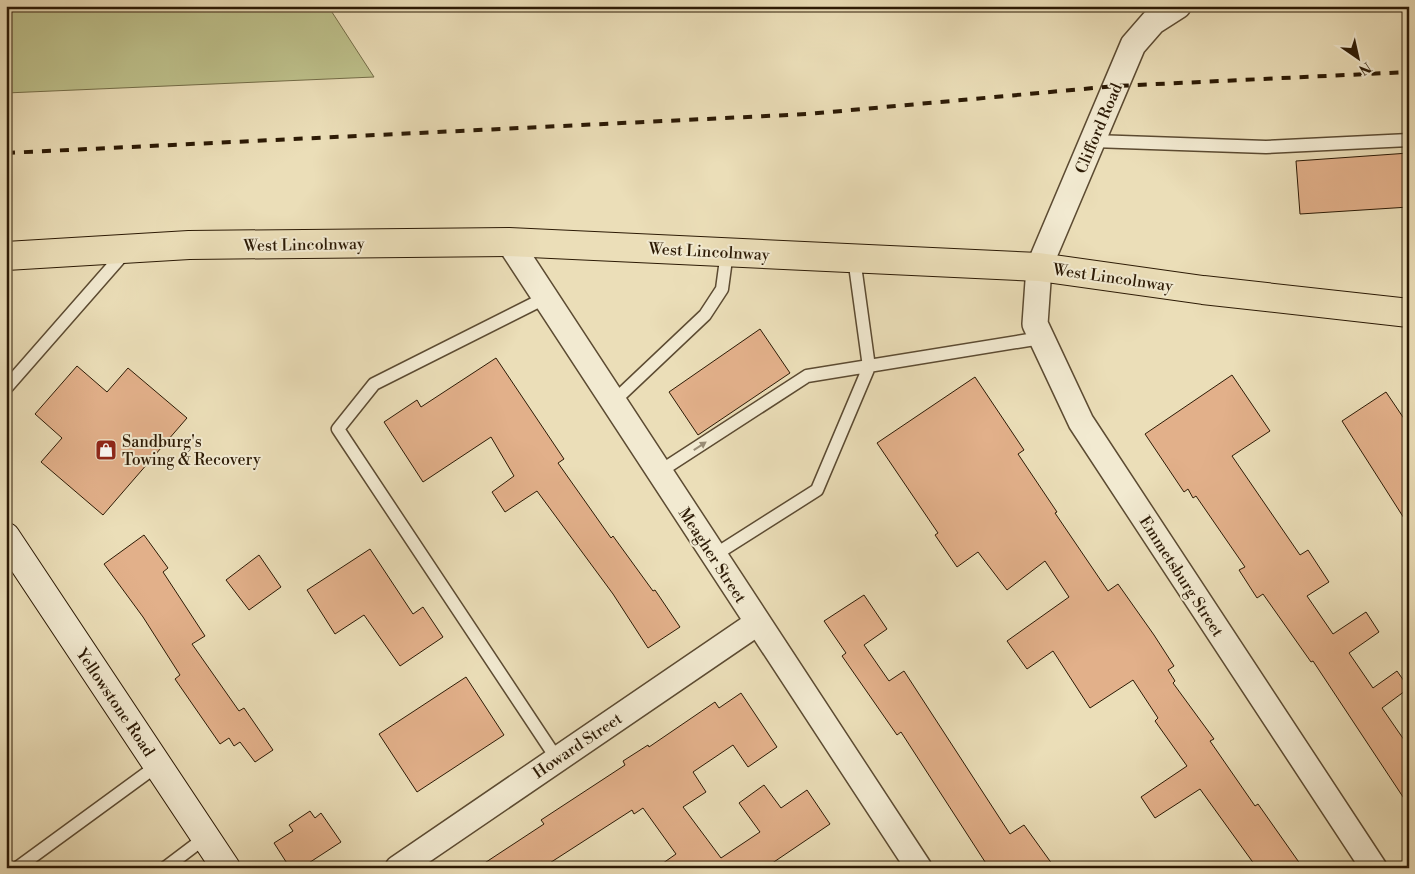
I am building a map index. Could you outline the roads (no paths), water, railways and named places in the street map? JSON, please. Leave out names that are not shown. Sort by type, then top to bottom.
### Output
[{"type":"main road","name":"West Lincolnway","points":[[6,256],[189,245],[509,242],[1039,266],[1203,290],[1409,313]]},
{"type":"street","name":"Clifford Road","points":[[1039,266],[1133,45],[1153,22],[1178,6]]},
{"type":"street","name":"Meagher Street","points":[[509,242],[756,623],[908,864]]},
{"type":"street","name":"Emmetsburg Street","points":[[1039,266],[1035,324],[1081,422],[1374,868]]},
{"type":"street","name":"Yellowstone Road","points":[[6,537],[226,868]]},
{"type":"street","name":"Howard Street","points":[[398,868],[756,623]]},
{"type":"lane","points":[[1093,141],[1266,146],[1409,140]]},
{"type":"lane","points":[[6,388],[128,248]]},
{"type":"lane","points":[[613,402],[705,316],[722,288],[727,252]]},
{"type":"lane","points":[[713,556],[817,490],[869,367],[854,258]]},
{"type":"lane","points":[[545,298],[374,384],[338,429],[556,759]]},
{"type":"lane","points":[[659,472],[808,376],[1042,338]]},
{"type":"lane","points":[[17,868],[158,765]]},
{"type":"lane","points":[[165,868],[206,838]]},
{"type":"railway","points":[[6,153],[808,114],[1116,86],[1409,72]]},
{"type":"place","name":"Sandburg's Towing & Recovery","points":[[106,450]]}]
